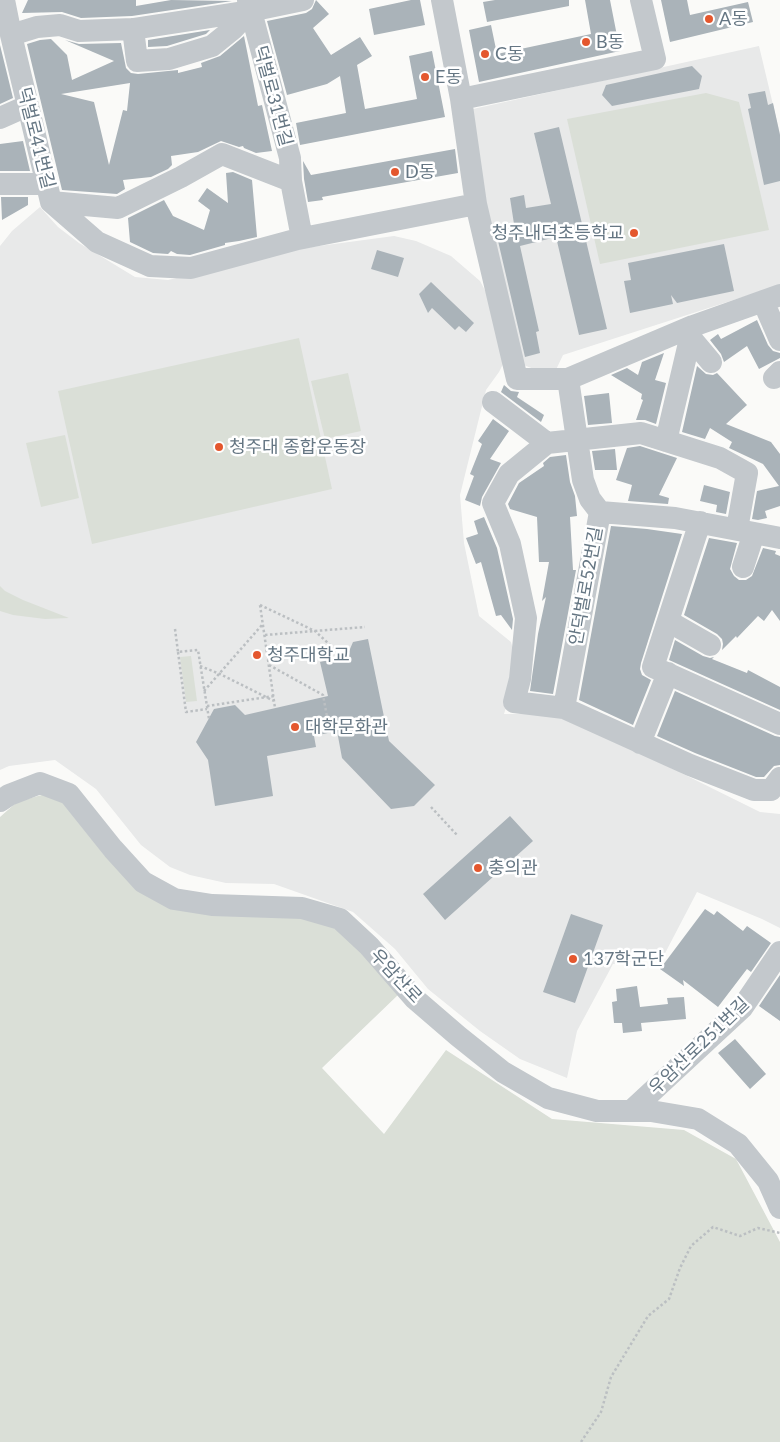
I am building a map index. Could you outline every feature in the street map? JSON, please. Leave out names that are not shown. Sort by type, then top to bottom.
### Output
[{"type":"street","name":"덕벌로41번길","points":[[4,0],[10,35],[49,193],[118,208],[148,194]]},
{"type":"street","points":[[10,35],[37,28],[60,25],[80,31],[133,29],[249,5],[303,0]]},
{"type":"street","points":[[442,0],[461,98],[476,204],[517,379],[568,379],[691,332],[772,298],[780,340]]},
{"type":"street","points":[[461,98],[655,59],[641,0]]},
{"type":"street","name":"덕벌로31번길","points":[[133,29],[137,61],[169,59],[212,46],[233,28],[249,5]]},
{"type":"street","name":"덕벌로31번길","points":[[249,5],[290,158],[291,181],[302,238]]},
{"type":"street","points":[[0,118],[27,106]]},
{"type":"street","name":"덕벌로31번길","points":[[148,194],[222,154],[291,181]]},
{"type":"street","points":[[0,184],[49,193],[97,242],[150,266],[191,268],[302,238],[476,204]]},
{"type":"street","points":[[691,332],[711,362]]},
{"type":"street","points":[[666,442],[691,332]]},
{"type":"street","name":"안덕벌로52번길","points":[[564,708],[600,512],[590,499],[584,480],[568,379]]},
{"type":"street","points":[[493,402],[547,443]]},
{"type":"street","points":[[743,567],[747,472],[720,458],[641,433],[547,443],[510,474],[493,503],[510,544],[526,618],[520,679],[514,702],[564,708],[640,743],[754,790],[771,790],[780,778]]},
{"type":"street","points":[[600,512],[675,518],[780,538]]},
{"type":"street","points":[[640,743],[660,670],[668,621],[700,522]]},
{"type":"street","points":[[668,621],[710,645]]},
{"type":"street","points":[[660,670],[780,724]]},
{"type":"street","name":"우암산로","points":[[0,801],[9,795],[40,783],[69,794],[112,849],[143,882],[174,899],[212,905],[302,908],[340,920],[369,946],[415,998],[503,1072],[548,1098],[597,1111],[651,1112],[698,1119],[738,1144],[768,1181],[780,1208]]},
{"type":"street","name":"우암산로251번길","points":[[631,1111],[742,1008],[780,952]]},
{"type":"path","points":[[275,708],[260,605],[315,631],[343,657]]},
{"type":"path","points":[[204,691],[263,624]]},
{"type":"path","points":[[264,635],[365,627]]},
{"type":"path","points":[[175,629],[186,712],[274,696]]},
{"type":"path","points":[[178,652],[198,650],[209,719]]},
{"type":"path","points":[[269,665],[323,695],[328,722]]},
{"type":"path","points":[[200,666],[274,701]]},
{"type":"path","points":[[431,807],[457,836]]},
{"type":"path","points":[[580,1442],[601,1412],[611,1376],[648,1316],[669,1299],[680,1268],[691,1246],[713,1227],[740,1236],[758,1228],[780,1233]]},
{"type":"shaded area","name":"청주내덕초등학교","points":[[759,46],[780,134],[780,285],[563,355],[553,376],[518,363],[464,111]]},
{"type":"shaded area","points":[[706,93],[739,102],[769,230],[600,264],[567,119]]},
{"type":"shaded area","name":"청주대학교","points":[[40,207],[58,227],[79,243],[135,277],[168,280],[304,248],[394,236],[416,241],[451,256],[480,281],[504,326],[509,352],[499,372],[486,390],[460,495],[464,543],[479,616],[511,642],[518,668],[504,714],[562,714],[760,812],[780,814],[780,928],[697,892],[662,959],[613,964],[577,1031],[567,1078],[520,1059],[480,1031],[428,989],[395,949],[353,912],[274,884],[226,883],[190,875],[170,867],[141,845],[96,789],[55,760],[9,766],[0,770],[0,246],[12,231]]},
{"type":"shaded area","points":[[299,338],[332,489],[92,544],[58,391]]},
{"type":"shaded area","points":[[348,373],[361,431],[325,439],[311,381]]},
{"type":"shaded area","points":[[65,435],[79,498],[41,507],[26,443]]},
{"type":"shaded area","points":[[0,586],[5,591],[23,600],[69,618],[45,619],[13,615],[0,611]]},
{"type":"shaded area","points":[[191,656],[197,701],[186,702],[180,657]]},
{"type":"shaded area","points":[[45,794],[67,802],[158,902],[306,917],[340,927],[399,994],[322,1068],[384,1134],[446,1050],[552,1119],[684,1130],[736,1159],[780,1242],[780,1442],[0,1442],[0,817],[17,802]]},
{"type":"building","points":[[28,0],[136,0],[136,6],[171,0],[232,1],[132,16],[81,18],[62,12],[22,13]]},
{"type":"building","points":[[316,0],[329,14],[313,28],[331,55],[360,37],[372,56],[357,65],[365,109],[417,99],[409,56],[432,51],[445,117],[300,145],[296,123],[346,113],[340,76],[327,84],[287,95],[267,21],[306,13],[312,9]]},
{"type":"building","points":[[411,0],[420,0],[425,25],[374,35],[369,9]]},
{"type":"building","points":[[495,0],[569,0],[569,6],[487,22],[483,2]]},
{"type":"building","name":"B동","points":[[585,0],[610,0],[620,51],[479,82],[469,30],[491,25],[497,54],[591,34]]},
{"type":"building","name":"A동","points":[[661,0],[687,0],[690,15],[748,2],[753,22],[670,42]]},
{"type":"building","points":[[210,30],[206,34],[167,46],[148,47],[148,40]]},
{"type":"building","points":[[244,36],[258,106],[262,105],[272,151],[256,153],[243,146],[239,147],[221,141],[198,152],[171,156],[172,165],[151,177],[123,180],[125,189],[117,194],[62,190],[27,44],[51,39],[67,55],[72,80],[114,61],[65,40],[79,44],[121,43],[126,68],[131,73],[138,74],[178,70],[178,73],[202,67],[201,63],[220,56]],"holes":[[[130,83],[127,111],[123,110],[109,165],[94,102],[61,94]]]},
{"type":"building","points":[[0,45],[13,98],[0,104]]},
{"type":"building","points":[[692,66],[702,76],[699,89],[612,106],[602,95],[606,85]]},
{"type":"building","points":[[765,91],[768,105],[773,103],[780,135],[780,181],[764,185],[748,109],[751,108],[748,94]]},
{"type":"building","points":[[559,127],[607,329],[579,335],[556,237],[520,246],[539,331],[536,332],[540,353],[525,357],[495,228],[514,224],[510,198],[524,195],[526,208],[551,204],[534,133]]},
{"type":"building","points":[[23,141],[30,171],[0,171],[0,144]]},
{"type":"building","name":"D동","points":[[455,149],[458,173],[322,197],[323,200],[308,202],[303,161],[311,175]]},
{"type":"building","points":[[233,172],[252,180],[257,237],[225,243],[225,245],[190,255],[177,254],[171,251],[168,254],[153,253],[130,242],[128,218],[164,200],[173,216],[204,230],[210,210],[198,201],[207,188],[228,203],[226,173]]},
{"type":"building","points":[[1,197],[28,197],[28,205],[2,220]]},
{"type":"building","points":[[724,244],[734,291],[677,303],[671,295],[673,304],[630,313],[624,281],[631,280],[628,263]]},
{"type":"building","points":[[377,250],[404,258],[398,277],[371,269]]},
{"type":"building","points":[[431,282],[474,323],[466,332],[459,326],[455,330],[432,308],[428,313],[419,294]]},
{"type":"building","points":[[757,320],[768,345],[773,351],[780,353],[780,358],[759,369],[747,346],[724,362],[721,354],[710,340],[718,334],[721,339]]},
{"type":"building","points":[[664,353],[655,380],[666,383],[656,424],[645,420],[636,420],[643,400],[641,399],[642,394],[611,375],[627,368],[638,375],[642,362]]},
{"type":"building","points":[[697,366],[706,374],[713,375],[717,373],[747,405],[726,424],[771,442],[780,454],[780,506],[765,511],[767,518],[752,519],[757,491],[779,486],[763,464],[729,448],[732,442],[710,428],[705,439],[682,432]]},
{"type":"building","points":[[504,385],[511,391],[519,392],[517,397],[544,415],[541,422],[501,392]]},
{"type":"building","points":[[609,393],[612,423],[588,425],[584,396]]},
{"type":"building","points":[[493,419],[509,431],[490,459],[501,463],[482,497],[480,506],[465,500],[474,476],[470,474],[482,444],[478,441]]},
{"type":"building","points":[[640,446],[677,458],[659,495],[669,498],[668,504],[628,501],[632,485],[616,480],[627,448]]},
{"type":"building","points":[[615,449],[617,470],[595,470],[592,451]]},
{"type":"building","points":[[566,455],[570,482],[575,496],[577,516],[570,517],[573,570],[576,570],[553,694],[530,691],[538,634],[546,597],[542,601],[549,562],[539,562],[537,517],[510,509],[508,504],[519,483],[544,466],[543,463],[550,457]]},
{"type":"building","points":[[704,485],[730,492],[726,514],[716,512],[717,505],[700,501]]},
{"type":"building","points":[[484,517],[497,548],[513,619],[512,630],[501,615],[496,616],[481,562],[476,564],[466,538],[478,534],[474,521]]},
{"type":"building","points":[[611,526],[682,534],[641,663],[642,675],[651,680],[633,725],[579,700]]},
{"type":"building","points":[[709,538],[737,543],[730,569],[739,580],[746,580],[752,576],[763,548],[776,551],[775,554],[780,556],[780,621],[772,610],[764,621],[758,616],[737,638],[736,636],[722,650],[722,639],[717,634],[684,615]]},
{"type":"building","name":"대학문화관","points":[[368,639],[389,741],[435,785],[414,806],[391,809],[342,758],[337,731],[314,736],[316,747],[267,756],[273,796],[215,806],[208,760],[196,742],[214,709],[235,705],[245,715],[328,696],[320,662],[347,656],[353,642]]},
{"type":"building","points":[[675,640],[703,656],[714,657],[712,659],[747,673],[748,670],[780,687],[780,710],[669,660]]},
{"type":"building","points":[[675,691],[780,737],[780,765],[774,766],[764,777],[756,777],[657,736]]},
{"type":"building","name":"충의관","points":[[510,816],[533,841],[445,920],[423,894]]},
{"type":"building","points":[[705,909],[714,915],[717,911],[743,931],[747,926],[771,943],[751,972],[747,969],[718,1007],[683,980],[684,986],[660,969]]},
{"type":"building","name":"137학군단","points":[[571,914],[603,925],[575,1003],[543,992]]},
{"type":"building","points":[[780,975],[780,1021],[759,1006]]},
{"type":"building","points":[[637,986],[640,1007],[668,1004],[667,998],[684,997],[686,1019],[641,1023],[642,1031],[623,1033],[622,1023],[614,1023],[612,1002],[617,1001],[616,989]]},
{"type":"building","points":[[735,1039],[766,1074],[750,1089],[718,1053]]},
{"type":"place","name":"A동","points":[[709,19]]},
{"type":"place","name":"B동","points":[[586,42]]},
{"type":"place","name":"C동","points":[[485,54]]},
{"type":"place","name":"E동","points":[[425,77]]},
{"type":"place","name":"D동","points":[[395,172]]},
{"type":"place","name":"청주내덕초등학교","points":[[634,233]]},
{"type":"place","name":"청주대 종합운동장","points":[[219,447]]},
{"type":"place","name":"청주대학교","points":[[257,655]]},
{"type":"place","name":"대학문화관","points":[[295,727]]},
{"type":"place","name":"충의관","points":[[478,868]]},
{"type":"place","name":"137학군단","points":[[573,959]]}]
